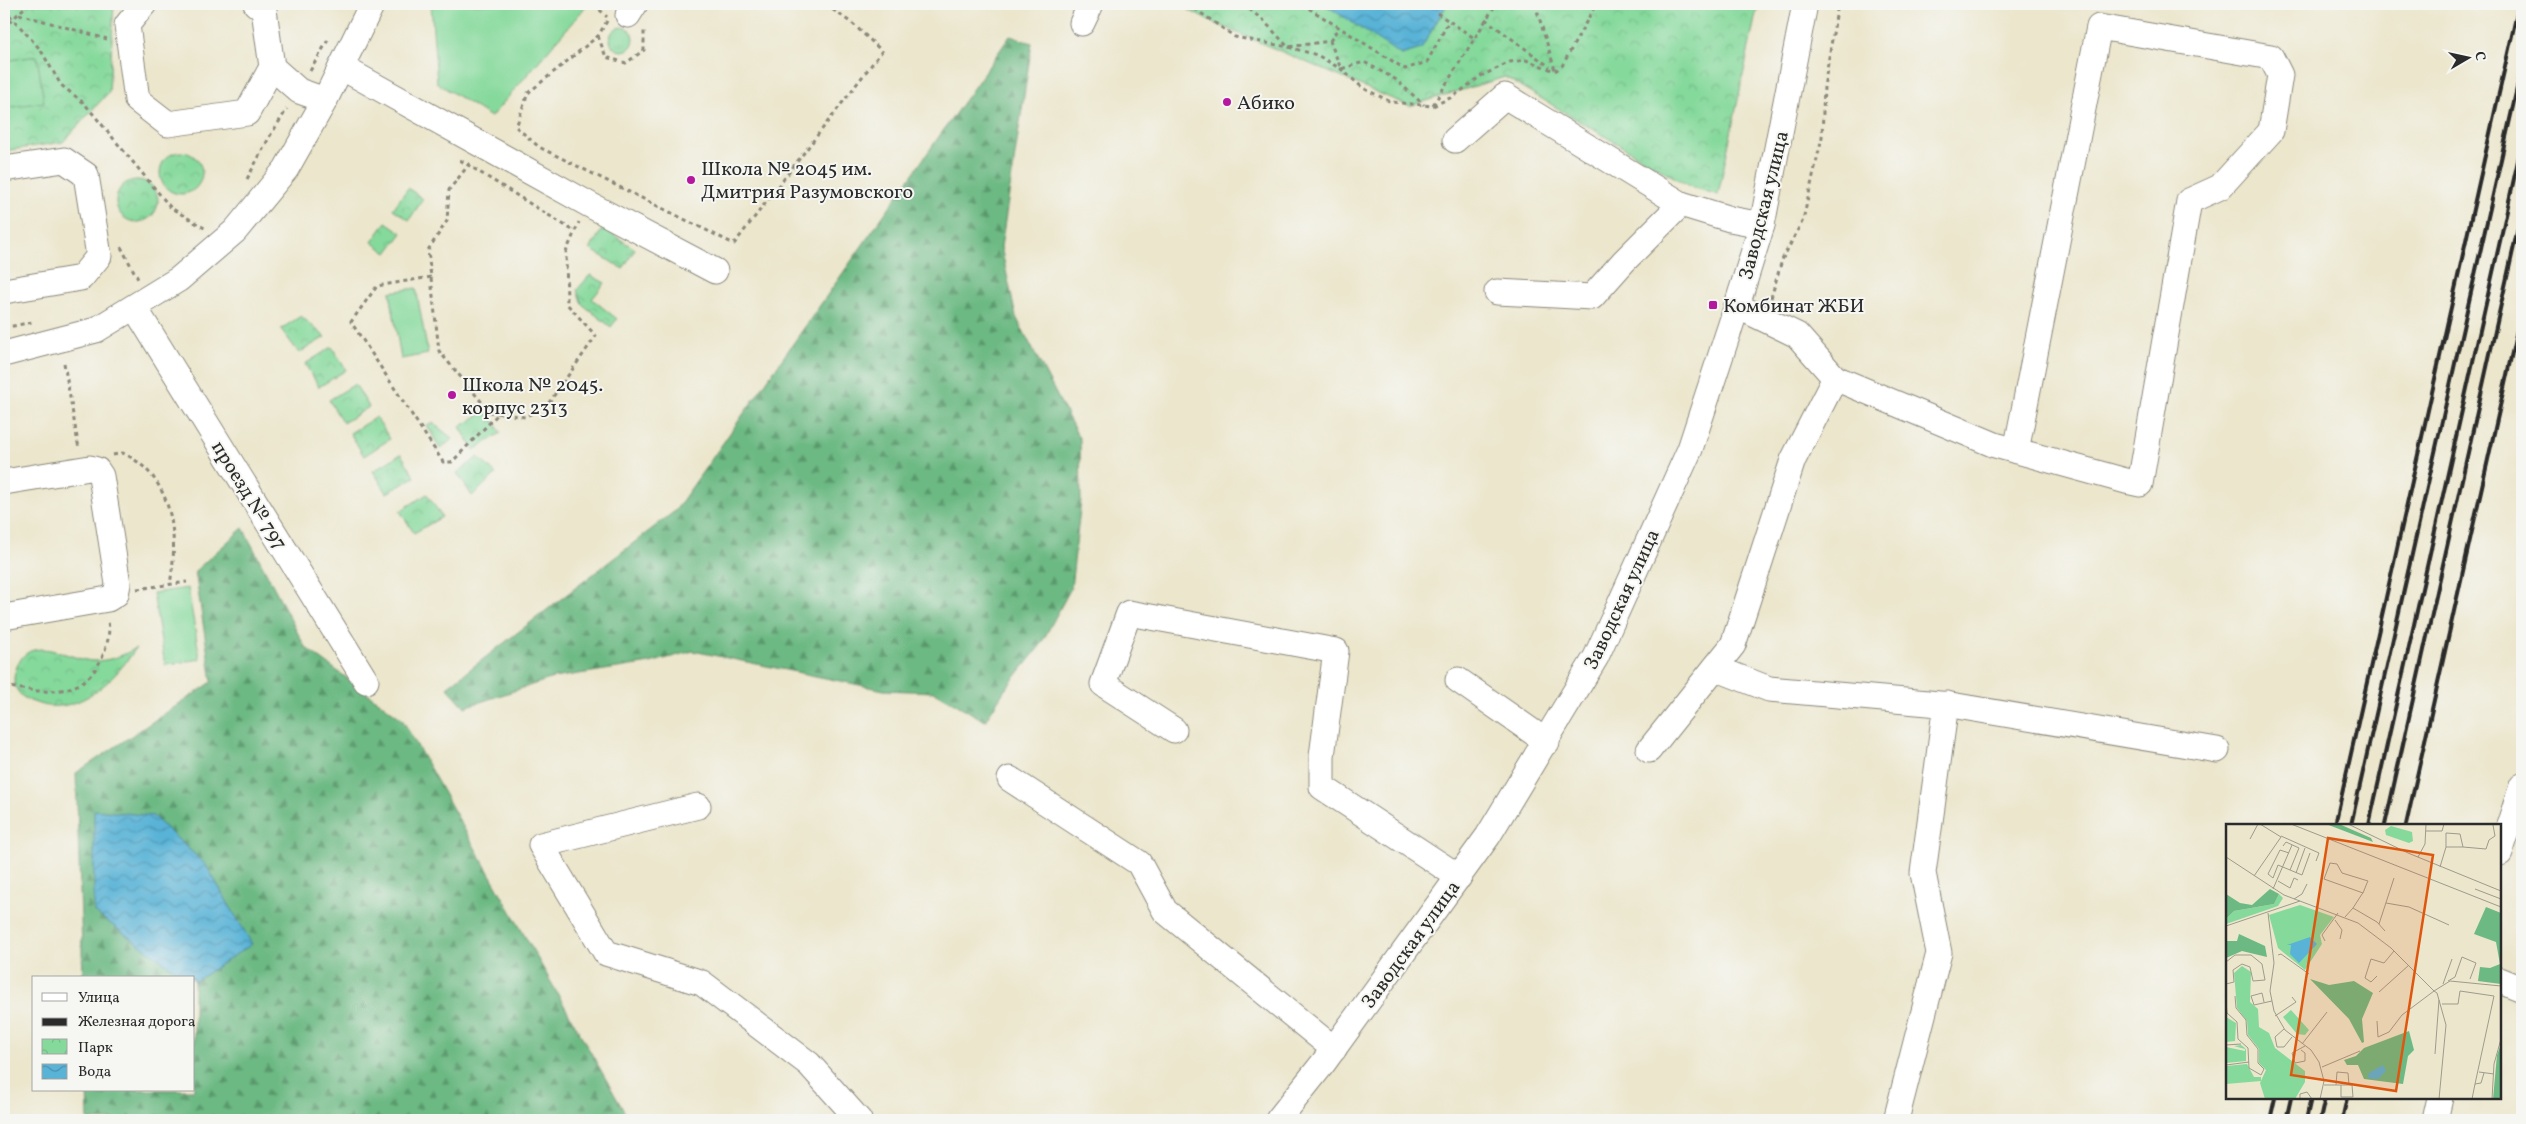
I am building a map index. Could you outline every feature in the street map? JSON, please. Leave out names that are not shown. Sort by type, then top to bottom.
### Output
[{"type":"street","points":[[144,4],[127,25],[136,100],[168,124],[247,113],[272,67],[264,10],[256,4]]},
{"type":"street","points":[[4,354],[96,330],[134,296],[179,279],[235,231],[286,168],[326,100],[372,4]]},
{"type":"street","name":"Заводская улица","points":[[1278,1120],[1334,1049],[1488,836],[1547,742],[1596,657],[1690,449],[1737,306],[1762,225],[1805,4]]},
{"type":"street","points":[[1737,306],[1797,335],[1835,378],[1995,445],[2016,451],[2140,484],[2189,201],[2220,187],[2271,131],[2280,75],[2271,57],[2099,27],[2016,451]]},
{"type":"street","points":[[272,67],[299,91],[326,100]]},
{"type":"street","points":[[341,67],[590,205],[715,271]]},
{"type":"street","points":[[1455,140],[1505,96],[1681,204],[1730,219],[1762,225]]},
{"type":"street","points":[[4,169],[64,160],[86,175],[99,256],[81,278],[4,291]]},
{"type":"street","points":[[1497,292],[1592,297],[1624,261],[1681,204]]},
{"type":"street","name":"проезд № 797","points":[[134,296],[366,681]]},
{"type":"street","points":[[1649,750],[1733,645],[1793,460],[1835,378]]},
{"type":"street","points":[[4,482],[82,469],[97,470],[101,476],[118,584],[111,596],[4,617]]},
{"type":"street","points":[[1174,730],[1103,684],[1129,613],[1336,651],[1322,756],[1322,787],[1459,877]]},
{"type":"street","points":[[1715,668],[1769,689],[1946,704],[2217,750]]},
{"type":"street","points":[[1458,680],[1547,742]]},
{"type":"street","points":[[1896,1120],[1939,952],[1924,873],[1946,704]]},
{"type":"street","points":[[1010,779],[1139,864],[1165,911],[1334,1049]]},
{"type":"street","points":[[2501,850],[2522,786]]},
{"type":"street","points":[[698,806],[541,846],[606,953],[702,983],[809,1064],[859,1120]]},
{"type":"street","points":[[2501,980],[2522,989]]},
{"type":"street","points":[[2435,1120],[2440,1099]]},
{"type":"path","points":[[4,28],[28,4]]},
{"type":"path","points":[[594,4],[624,12],[645,29],[644,50],[626,63],[606,57],[598,36]]},
{"type":"path","points":[[624,12],[598,36],[528,93],[516,127],[539,147],[734,244],[882,51],[854,24],[825,4]]},
{"type":"path","points":[[1188,4],[1235,37],[1288,47],[1317,55],[1341,69],[1363,88],[1391,102],[1432,106],[1454,96],[1481,76],[1510,62],[1526,60],[1555,71]]},
{"type":"path","points":[[1243,4],[1264,21],[1288,47]]},
{"type":"path","points":[[1302,4],[1405,68],[1427,62],[1449,21]]},
{"type":"path","points":[[1432,106],[1496,4]]},
{"type":"path","points":[[1535,4],[1555,71]]},
{"type":"path","points":[[1555,71],[1562,66],[1596,4]]},
{"type":"path","points":[[1771,298],[1782,260],[1803,220],[1822,136],[1824,87],[1838,4]]},
{"type":"path","points":[[4,9],[40,49],[61,85],[84,103],[171,208],[210,232]]},
{"type":"path","points":[[1437,13],[1474,38]]},
{"type":"path","points":[[19,14],[129,46]]},
{"type":"path","points":[[1485,19],[1555,71]]},
{"type":"path","points":[[1288,47],[1330,41],[1339,27]]},
{"type":"path","points":[[243,188],[270,136],[299,91],[330,35]]},
{"type":"path","points":[[1330,41],[1341,69]]},
{"type":"path","points":[[1341,69],[1364,62],[1395,79],[1425,105]]},
{"type":"path","points":[[484,147],[449,190],[447,221],[428,250],[439,351],[490,412],[525,417],[548,404],[596,336],[567,304],[566,252],[574,231],[590,205]]},
{"type":"path","points":[[455,157],[574,231]]},
{"type":"path","points":[[431,277],[377,286],[351,322],[443,462],[452,462],[499,413]]},
{"type":"path","points":[[134,296],[146,278]]},
{"type":"path","points":[[4,328],[39,320]]},
{"type":"path","points":[[64,363],[82,469]]},
{"type":"path","points":[[106,456],[123,453],[134,458],[146,468],[159,485],[168,504],[174,531],[175,557],[170,584]]},
{"type":"path","points":[[4,686],[34,691],[51,691],[83,684],[98,668],[107,645],[110,630],[111,596],[187,582]]},
{"type":"green space","points":[[4,4],[114,4],[109,92],[63,142],[4,151]]},
{"type":"green space","points":[[431,4],[588,4],[491,117],[437,83]]},
{"type":"green space","points":[[1178,4],[1758,4],[1718,195],[1689,186],[1505,77],[1409,106],[1207,20]]},
{"type":"green space","points":[[622,27],[631,30],[634,39],[631,48],[622,51],[613,48],[610,39],[613,30]]},
{"type":"green space","points":[[1010,36],[1032,43],[1001,247],[1016,317],[1080,440],[1081,500],[1071,588],[1040,646],[1004,691],[985,721],[935,692],[884,690],[693,651],[650,663],[553,678],[465,707],[447,687],[675,511]]},
{"type":"green space","points":[[37,56],[44,102],[4,108],[4,61]]},
{"type":"green space","points":[[185,152],[193,155],[199,161],[202,173],[199,185],[193,191],[177,194],[169,191],[163,185],[160,169],[163,161],[169,155]]},
{"type":"green space","points":[[133,180],[141,180],[152,186],[158,201],[152,216],[141,222],[133,222],[122,216],[116,205],[116,197],[122,186]]},
{"type":"green space","points":[[408,188],[423,199],[409,220],[393,209]]},
{"type":"green space","points":[[386,222],[402,233],[387,253],[372,242]]},
{"type":"green space","points":[[603,228],[635,249],[623,269],[590,249]]},
{"type":"green space","points":[[590,275],[605,283],[592,299],[617,319],[611,327],[582,304],[577,290]]},
{"type":"green space","points":[[416,288],[428,354],[401,359],[390,292]]},
{"type":"green space","points":[[301,316],[325,337],[299,353],[281,329]]},
{"type":"green space","points":[[332,347],[346,370],[319,387],[305,364]]},
{"type":"green space","points":[[355,384],[369,407],[343,423],[329,400]]},
{"type":"green space","points":[[487,410],[501,433],[474,450],[460,427]]},
{"type":"green space","points":[[376,417],[390,439],[364,456],[350,433]]},
{"type":"green space","points":[[433,423],[453,439],[440,449],[427,425]]},
{"type":"green space","points":[[401,454],[415,477],[387,493],[373,471]]},
{"type":"green space","points":[[478,457],[496,474],[472,496],[457,473]]},
{"type":"green space","points":[[427,494],[442,517],[414,533],[400,511]]},
{"type":"green space","points":[[243,528],[305,647],[402,719],[629,1120],[88,1120],[87,1092],[195,1092],[195,976],[83,976],[76,773],[212,682],[195,571]]},
{"type":"green space","points":[[188,588],[200,659],[165,665],[153,593]]},
{"type":"green space","points":[[136,648],[118,672],[94,693],[66,705],[51,706],[30,701],[20,694],[15,685],[14,675],[19,662],[26,654],[34,650],[43,649],[93,661],[116,657]]},
{"type":"water","points":[[1324,4],[1447,4],[1421,49],[1401,55]]},
{"type":"water","points":[[94,810],[153,816],[206,865],[252,944],[195,981],[195,976],[183,976],[94,912]]},
{"type":"railway","points":[[2335,824],[2519,4]]},
{"type":"railway","points":[[2351,824],[2522,66]]},
{"type":"railway","points":[[2369,824],[2522,143]]},
{"type":"railway","points":[[2385,824],[2522,210]]},
{"type":"railway","points":[[2406,824],[2522,308]]},
{"type":"railway","points":[[2270,1120],[2275,1099]]},
{"type":"railway","points":[[2286,1120],[2291,1099]]},
{"type":"railway","points":[[2306,1120],[2311,1099]]},
{"type":"railway","points":[[2320,1120],[2325,1099]]},
{"type":"railway","points":[[2342,1120],[2347,1099]]},
{"type":"place","name":"Абико","points":[[1227,102]]},
{"type":"place","name":"Школа № 2045 им. Дмитрия Разумовского","points":[[691,180]]},
{"type":"place","name":"Комбинат ЖБИ","points":[[1713,305]]},
{"type":"place","name":"Школа № 2045. корпус 2313","points":[[452,395]]}]
